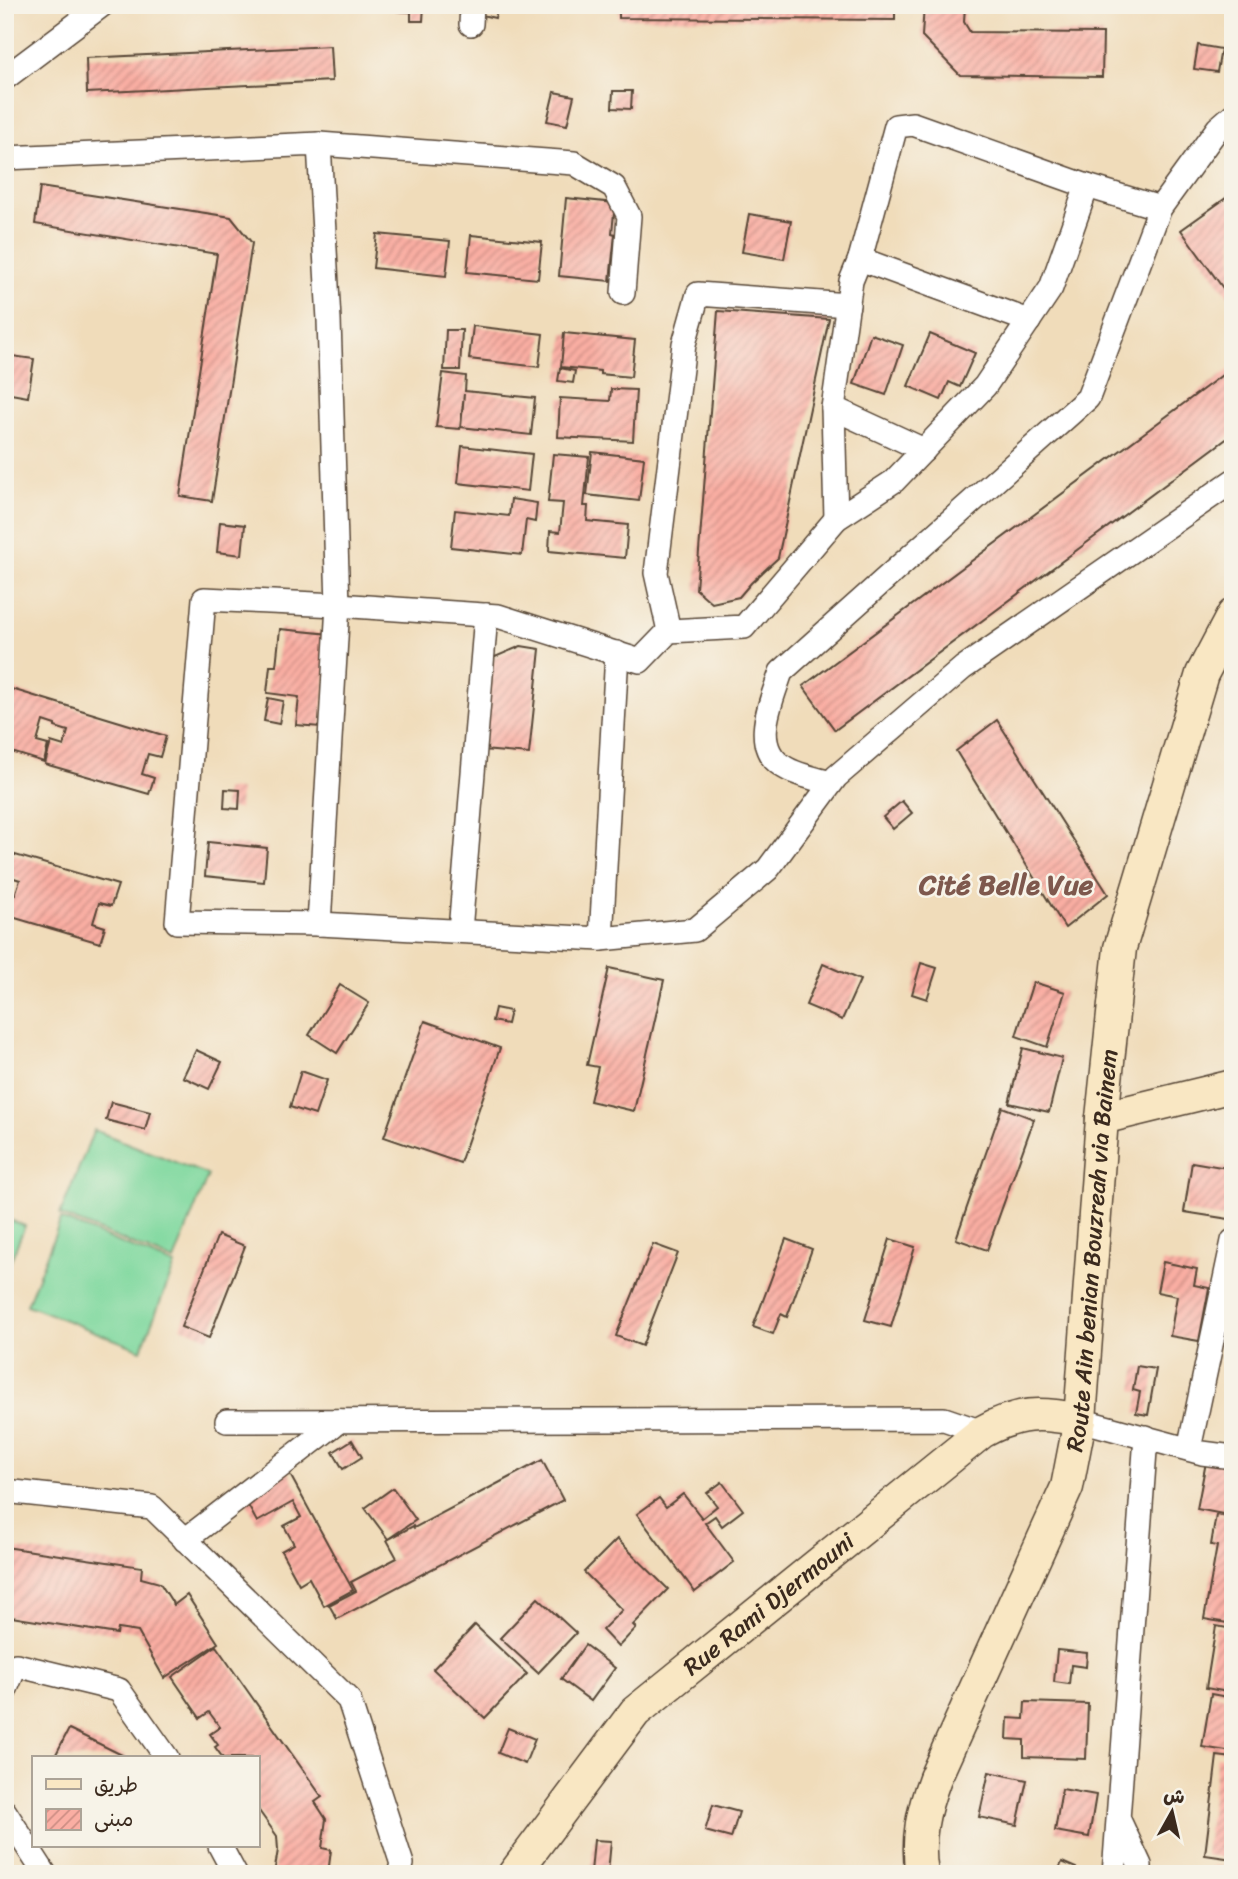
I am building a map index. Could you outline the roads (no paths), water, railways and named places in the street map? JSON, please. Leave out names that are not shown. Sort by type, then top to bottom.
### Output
[{"type":"main road","name":"Route Ain benian Bouzreah via Bainem","points":[[922,1874],[919,1839],[924,1808],[935,1778],[1067,1487],[1080,1419],[1102,1118],[1120,948],[1202,674],[1233,615]]},
{"type":"main road","points":[[1102,1118],[1233,1086]]},
{"type":"main road","name":"Rue Rami Djermouni","points":[[514,1874],[635,1712],[982,1432],[1024,1415],[1050,1414],[1080,1419]]},
{"type":"street","points":[[5,78],[102,5]]},
{"type":"street","points":[[831,783],[783,767],[769,754],[764,727],[781,672],[1088,398],[1160,208],[1218,128],[1233,115]]},
{"type":"street","points":[[836,519],[834,408],[851,281],[860,259],[896,126],[913,124],[1087,186],[1160,208]]},
{"type":"street","points":[[319,144],[338,605],[319,924]]},
{"type":"street","points":[[5,158],[319,144],[574,163],[614,187],[629,216],[623,293]]},
{"type":"street","points":[[1087,186],[1051,288],[985,386],[894,481],[836,519],[744,626],[669,631],[640,661],[486,614],[204,599],[177,922],[319,924],[601,939],[695,930],[768,869],[836,777],[963,668],[1233,481]]},
{"type":"street","points":[[860,259],[1029,321]]},
{"type":"street","points":[[669,631],[656,572],[684,344],[698,294],[848,305]]},
{"type":"street","points":[[834,408],[925,450]]},
{"type":"street","points":[[460,931],[486,614]]},
{"type":"street","points":[[601,939],[617,653]]},
{"type":"street","points":[[1189,1449],[1233,1241]]},
{"type":"street","points":[[227,1421],[944,1419],[982,1432]]},
{"type":"street","points":[[1080,1419],[1202,1453],[1233,1457]]},
{"type":"street","points":[[185,1539],[339,1421]]},
{"type":"street","points":[[1114,1874],[1146,1437]]},
{"type":"street","points":[[5,1491],[152,1507],[185,1539],[349,1700],[402,1864],[399,1874]]},
{"type":"street","points":[[5,1691],[11,1664],[119,1690],[166,1756]]},
{"type":"street","points":[[5,1812],[45,1874]]},
{"type":"street","points":[[1118,1818],[1140,1865],[1140,1874]]},
{"type":"street","points":[[221,1848],[235,1874]]},
{"type":"district","name":"Cité Belle Vue","points":[[1006,884]]}]
